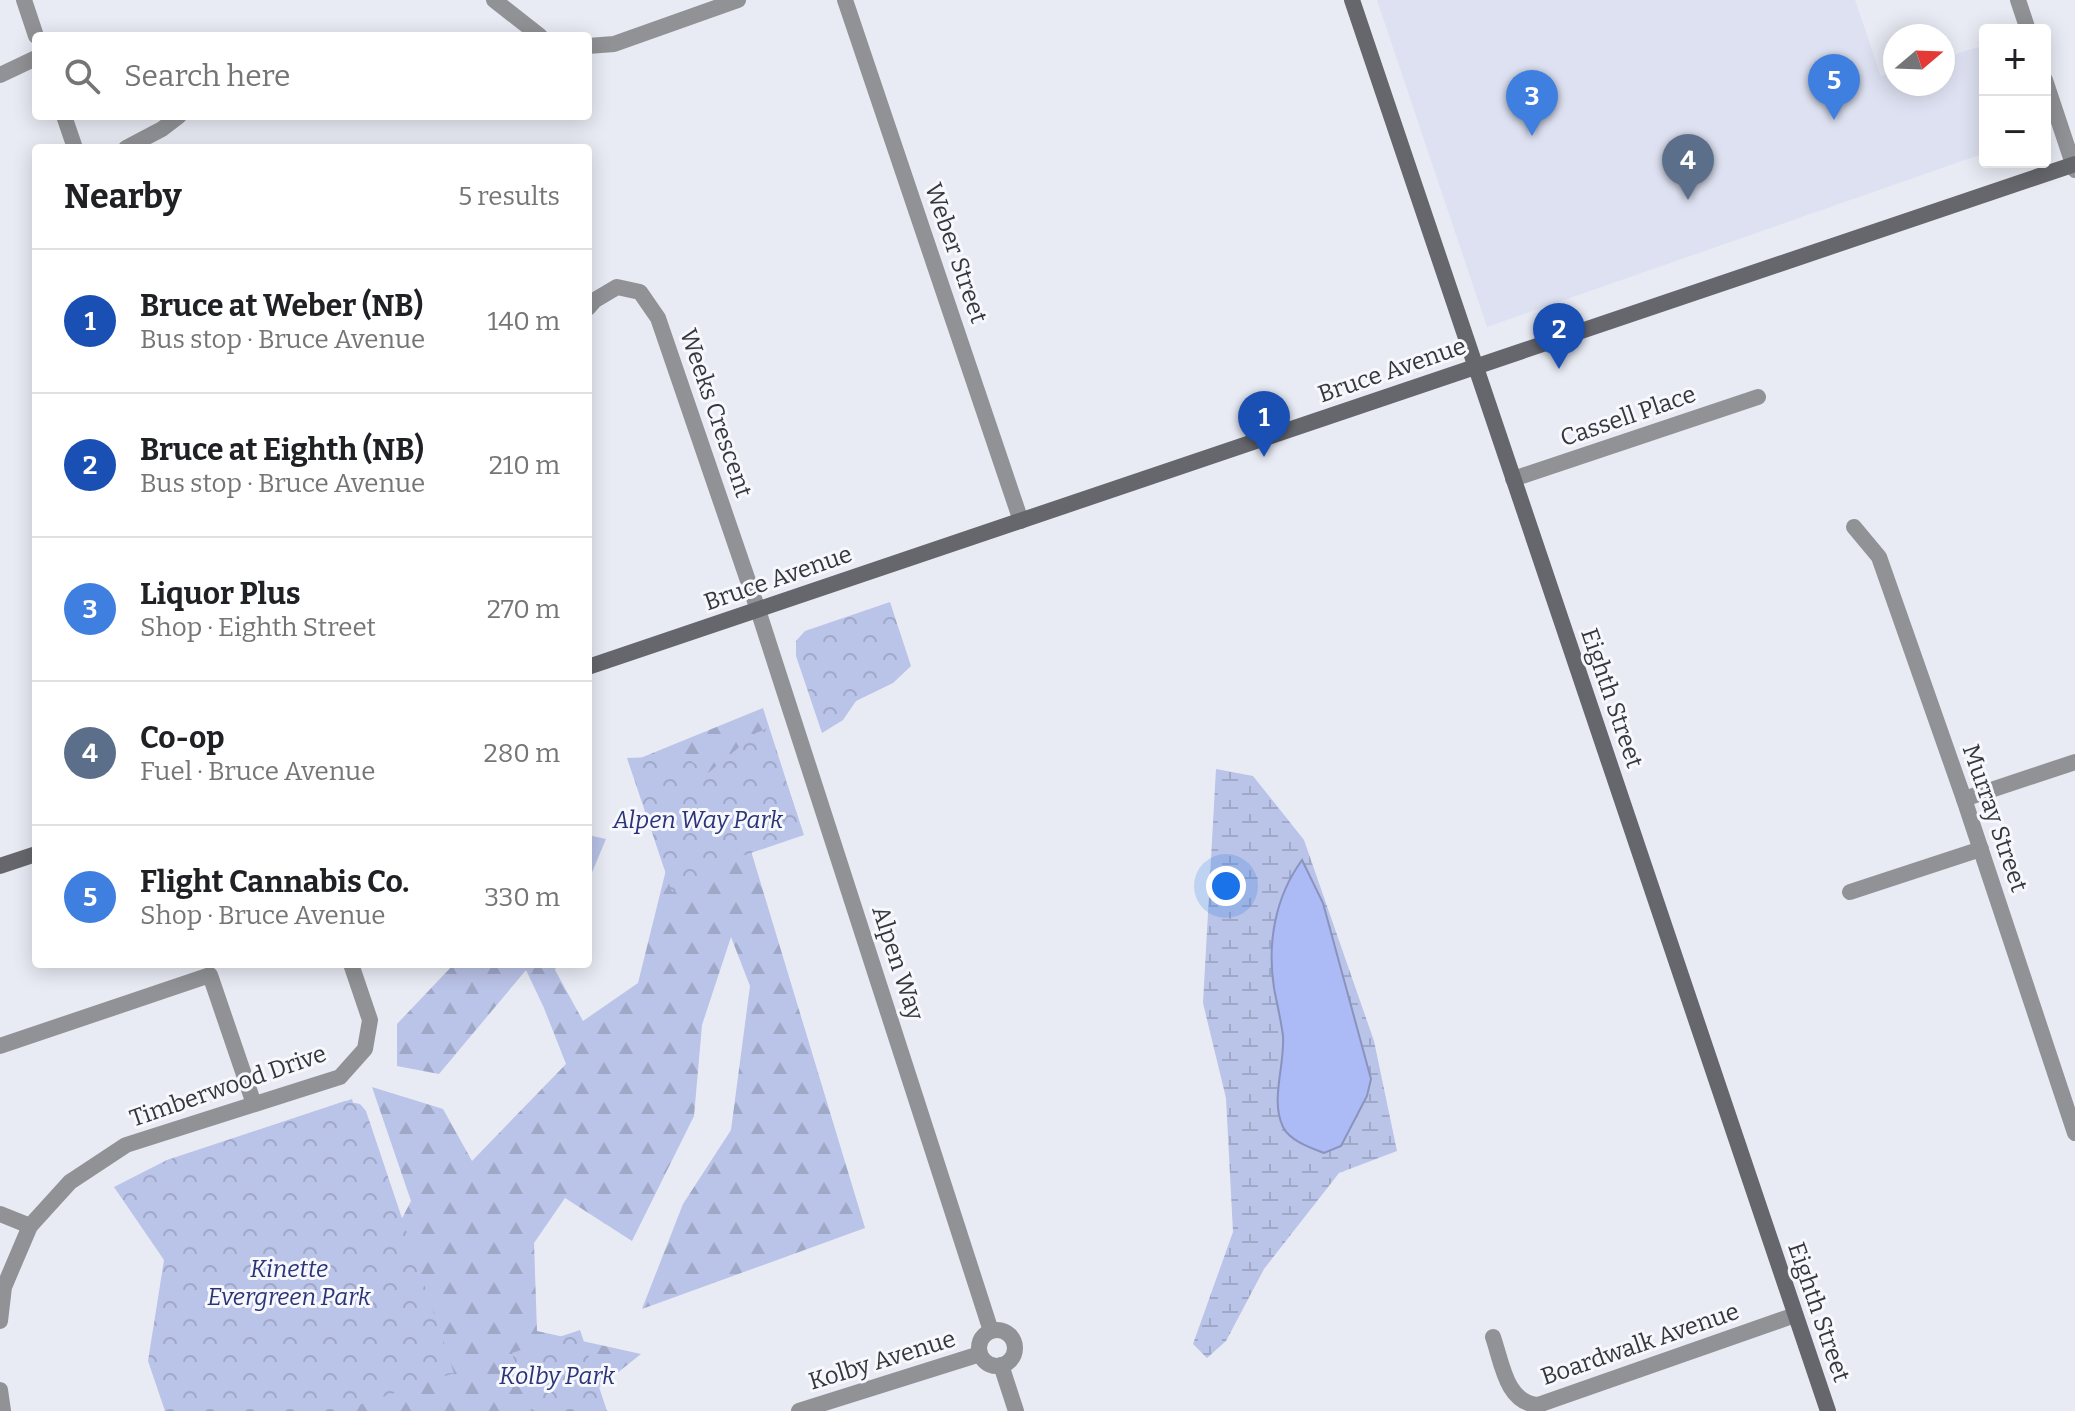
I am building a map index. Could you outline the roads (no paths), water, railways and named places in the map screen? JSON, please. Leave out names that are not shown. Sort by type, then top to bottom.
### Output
[{"type":"street","points":[[24,0],[35,32]]},
{"type":"street","points":[[494,0],[535,32]]},
{"type":"street","points":[[592,46],[614,44],[738,0]]},
{"type":"street","name":"Weber Street","points":[[845,0],[1021,521]]},
{"type":"street","name":"Eighth Street","points":[[1352,0],[1828,1411]]},
{"type":"street","points":[[2018,0],[2026,24]]},
{"type":"street","points":[[0,75],[32,60]]},
{"type":"street","points":[[2050,96],[2074,166]]},
{"type":"street","points":[[65,120],[74,144]]},
{"type":"street","points":[[134,144],[174,120]]},
{"type":"street","name":"Bruce Avenue","points":[[592,666],[2074,166]]},
{"type":"street","name":"Weeks Crescent","points":[[592,303],[617,287],[640,292],[658,318],[758,610]]},
{"type":"street","name":"Cassell Place","points":[[1513,479],[1758,397]]},
{"type":"street","name":"Murray Street","points":[[1854,527],[1879,557],[1964,799],[2075,1133]]},
{"type":"street","name":"Alpen Way","points":[[758,610],[991,1331]]},
{"type":"street","points":[[1964,799],[2075,762]]},
{"type":"street","points":[[1850,892],[1981,849]]},
{"type":"street","points":[[0,866],[32,855]]},
{"type":"street","name":"Timberwood Drive","points":[[0,1321],[4,1287],[30,1226],[70,1182],[126,1145],[340,1077],[365,1049],[370,1020],[352,968]]},
{"type":"street","points":[[0,1046],[210,975],[254,1104]]},
{"type":"street","points":[[0,1214],[30,1226]]},
{"type":"street","name":"Boardwalk Avenue","points":[[1493,1337],[1513,1393],[1527,1404],[1538,1405],[1795,1315]]},
{"type":"street","points":[[991,1331],[1002,1331],[1014,1343],[1011,1359],[1001,1365],[991,1365],[980,1354],[980,1343],[991,1331]]},
{"type":"street","name":"Kolby Avenue","points":[[799,1411],[980,1354]]},
{"type":"street","points":[[1001,1365],[1016,1411]]},
{"type":"street","points":[[0,1390],[3,1411]]},
{"type":"place","name":"Flight Cannabis Co.","points":[[1834,120]]},
{"type":"place","name":"Liquor Plus","points":[[1532,136]]},
{"type":"place","name":"Co-op","points":[[1688,200]]},
{"type":"place","name":"Bruce at Eighth (NB)","points":[[1559,369]]},
{"type":"place","name":"Bruce at Weber (NB)","points":[[1264,457]]},
{"type":"park label","name":"Alpen Way Park","points":[[698,820]]},
{"type":"park label","name":"Kinette Evergreen Park","points":[[289,1283]]},
{"type":"park label","name":"Kolby Park","points":[[557,1376]]}]
